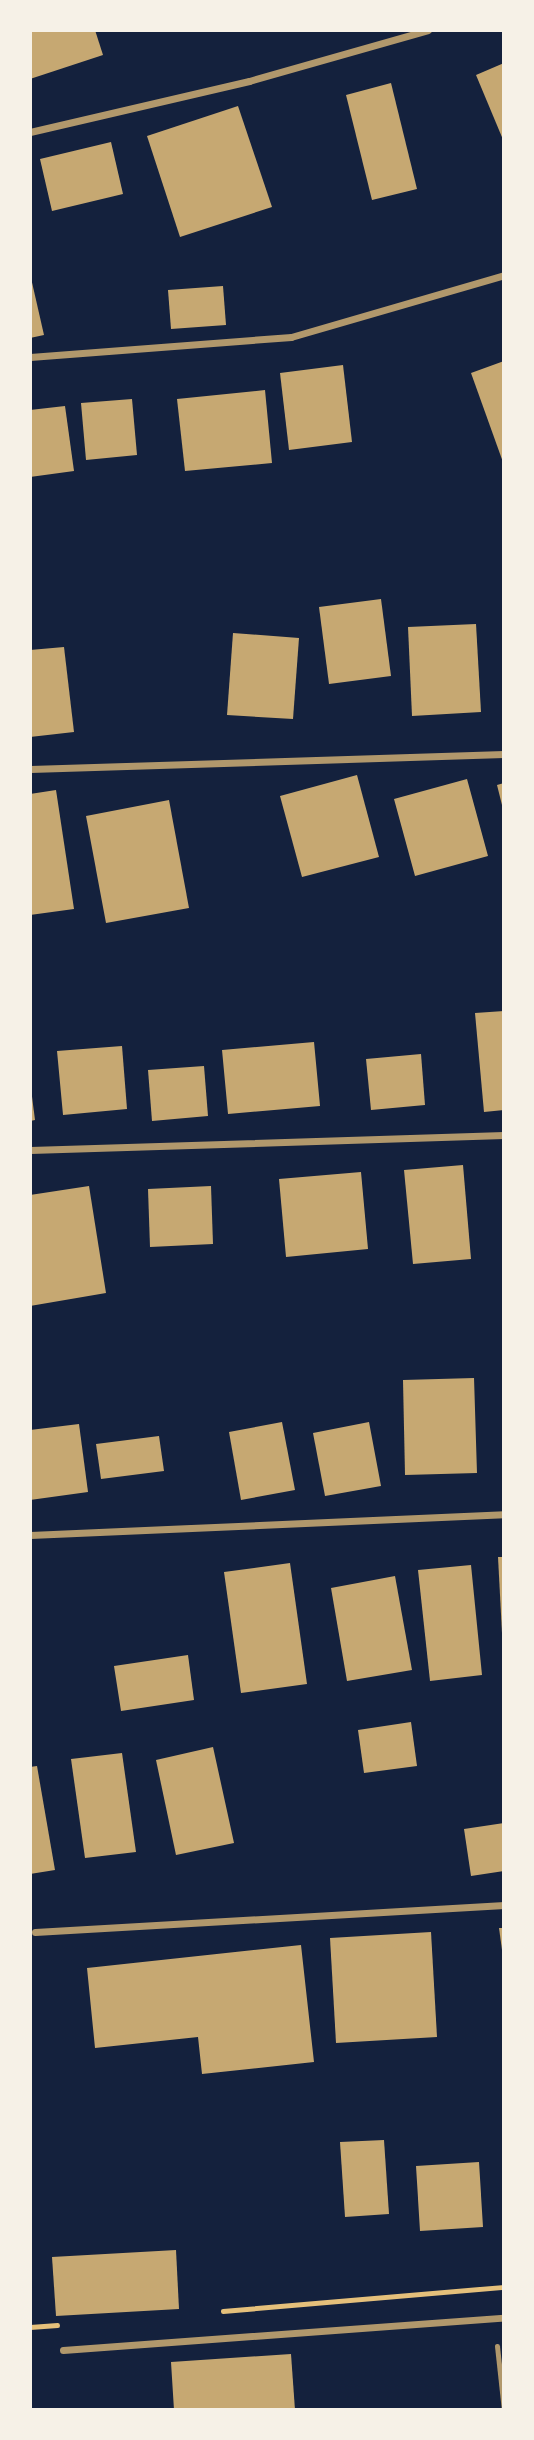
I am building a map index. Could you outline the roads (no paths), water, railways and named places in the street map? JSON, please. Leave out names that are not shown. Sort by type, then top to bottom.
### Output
[{"type":"street","points":[[30,132],[249,81],[428,30]]},
{"type":"street","points":[[30,357],[291,337],[504,275]]},
{"type":"street","points":[[30,769],[504,754]]},
{"type":"street","points":[[30,1150],[504,1135]]},
{"type":"street","points":[[30,1535],[504,1514]]},
{"type":"street","points":[[35,1932],[504,1905]]},
{"type":"street","points":[[63,2350],[504,2318]]},
{"type":"lane","points":[[497,2346],[504,2410]]}]
